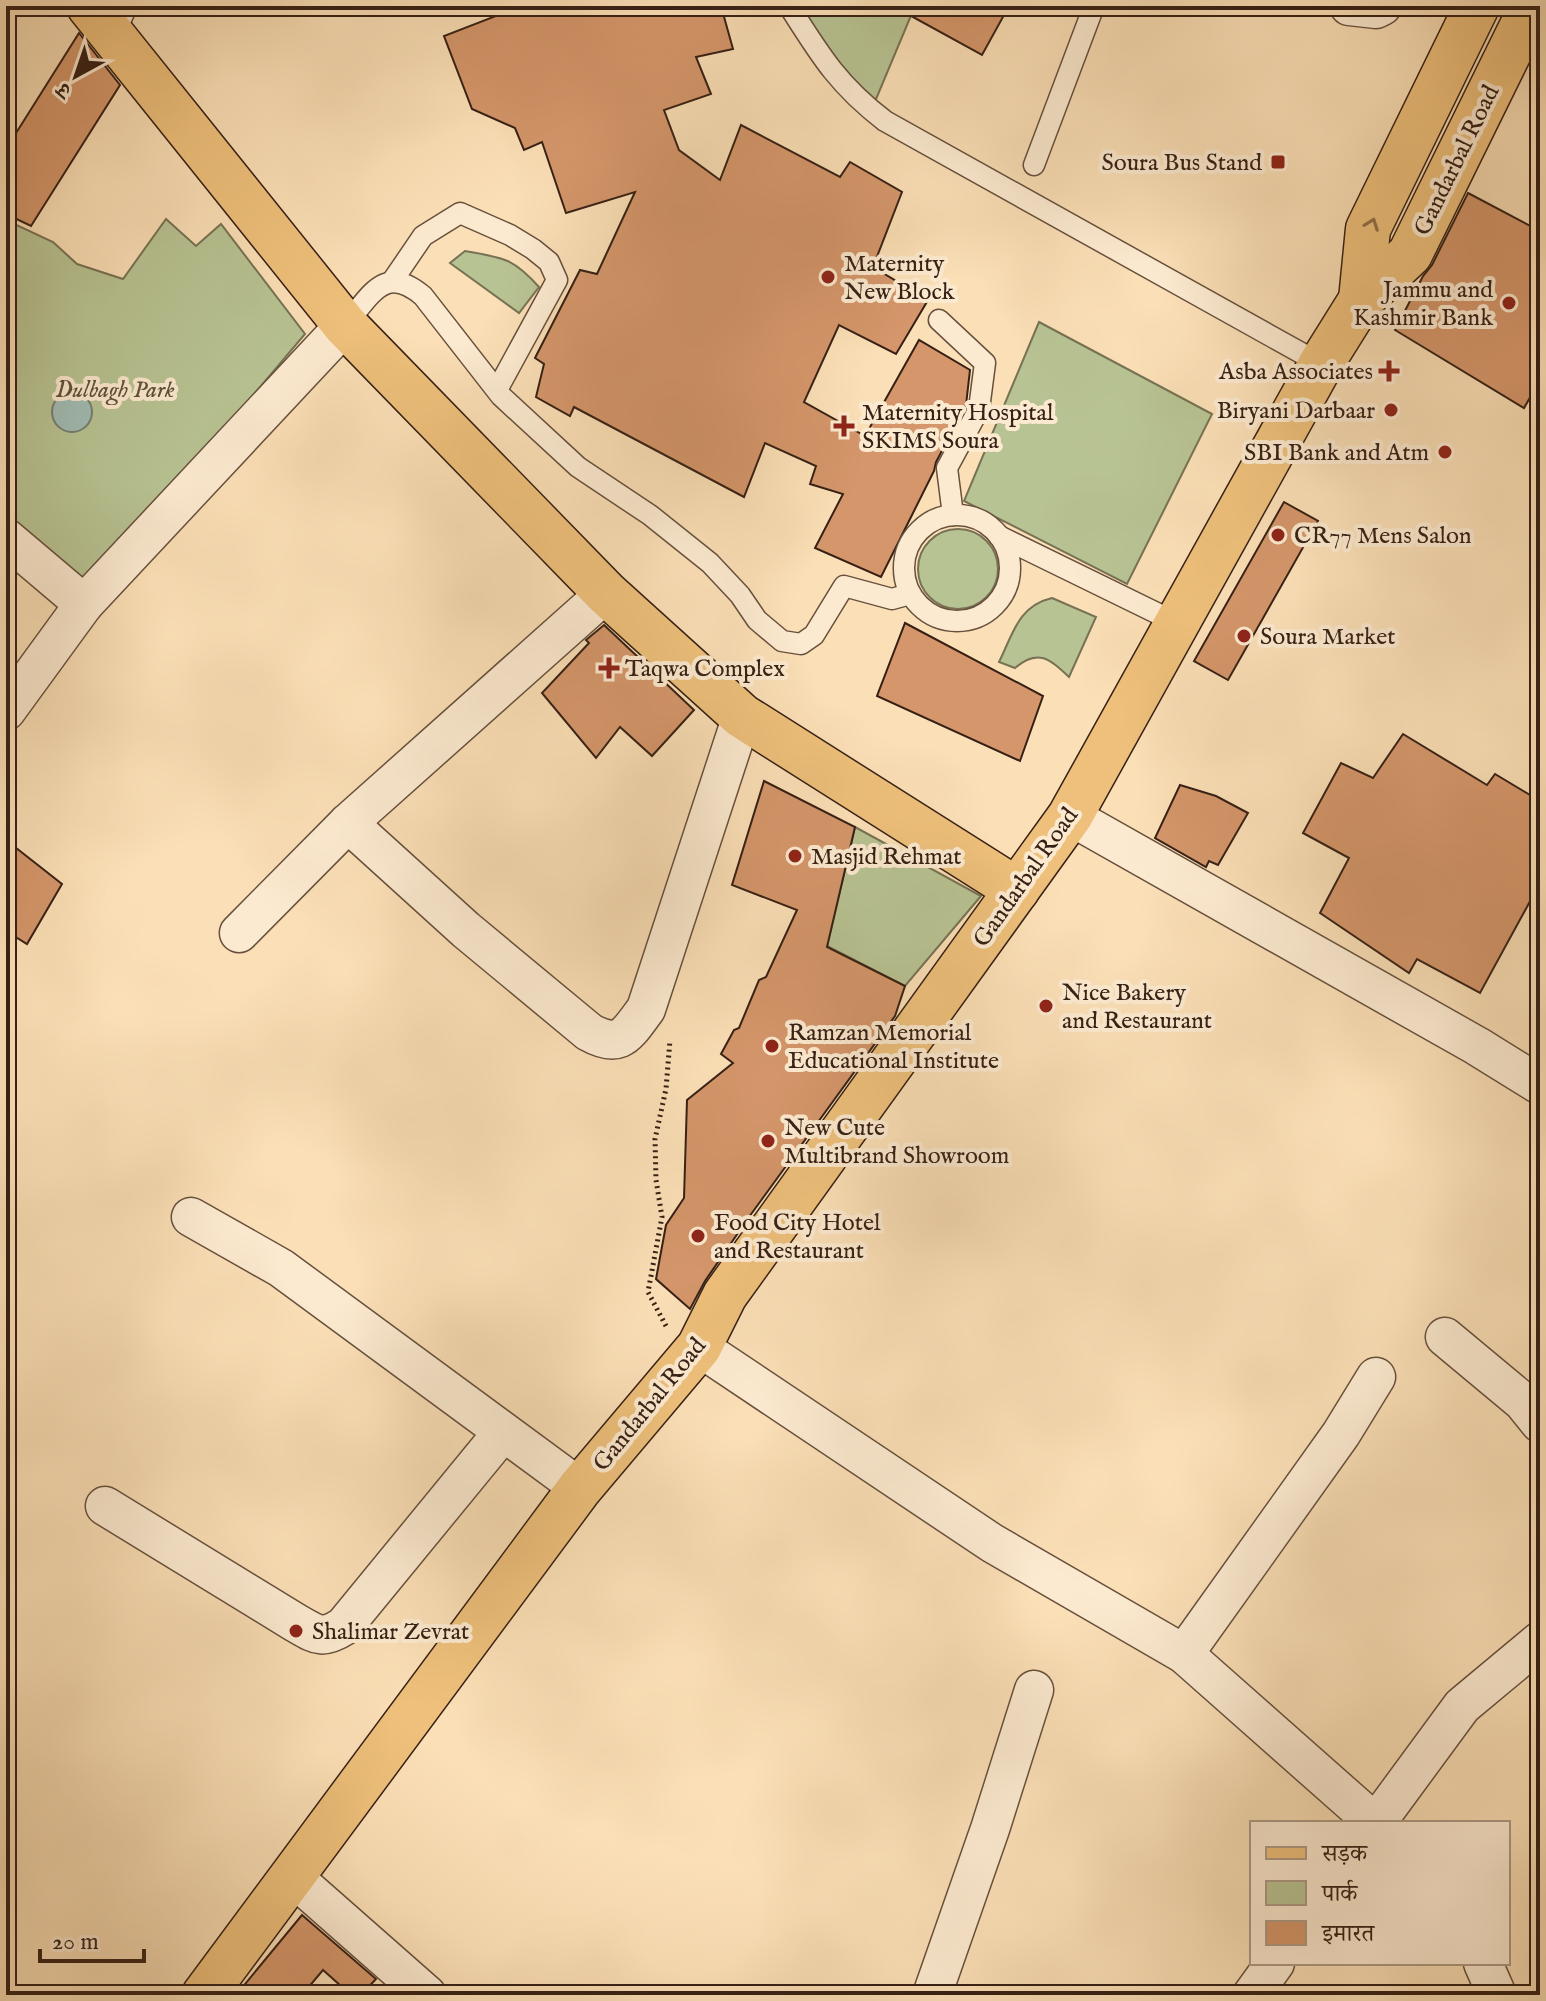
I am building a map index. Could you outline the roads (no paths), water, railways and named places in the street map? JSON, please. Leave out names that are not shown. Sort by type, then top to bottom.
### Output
[{"type":"main road","name":"Gandarbal Road","points":[[1361,300],[1368,229],[1477,6]]},
{"type":"main road","name":"Gandarbal Road","points":[[204,1995],[580,1488],[699,1347],[725,1295],[1070,816],[1321,364],[1361,300],[1410,254],[1532,6]]},
{"type":"main road","points":[[110,16],[345,325],[606,593],[742,716],[1017,890]]},
{"type":"street","points":[[1349,6],[1376,9],[1382,6]]},
{"type":"street","points":[[6,711],[84,604],[345,325]]},
{"type":"street","points":[[6,538],[84,604]]},
{"type":"street","points":[[239,933],[348,823],[606,593]]},
{"type":"street","points":[[348,823],[466,930],[589,1032],[605,1041],[619,1039],[646,1009],[742,716]]},
{"type":"street","points":[[1070,816],[1477,1046],[1540,1085]]},
{"type":"street","points":[[191,1217],[281,1268],[580,1488]]},
{"type":"street","points":[[1445,1337],[1523,1402],[1540,1423]]},
{"type":"street","points":[[699,1347],[992,1543],[1184,1654],[1374,1821]]},
{"type":"street","points":[[1184,1654],[1341,1434],[1376,1377]]},
{"type":"street","points":[[105,1506],[307,1629],[329,1636],[344,1626],[503,1432]]},
{"type":"street","points":[[1377,1821],[1462,1706],[1540,1641]]},
{"type":"street","points":[[932,1995],[1034,1690]]},
{"type":"street","points":[[293,1877],[427,1995]]},
{"type":"street","points":[[1252,1995],[1274,1965]]},
{"type":"street","points":[[1484,1965],[1497,1995]]},
{"type":"lane","points":[[789,6],[831,71],[857,99],[885,121],[1321,364]]},
{"type":"lane","points":[[1034,165],[1094,6]]},
{"type":"lane","points":[[345,325],[378,287],[393,280],[423,236],[460,213],[510,235],[549,262],[557,280],[497,390]]},
{"type":"lane","points":[[393,280],[408,283],[423,296],[497,390],[578,467],[650,515],[710,563],[740,595],[757,620],[782,641],[801,644],[814,635],[844,586],[892,599],[910,594]]},
{"type":"lane","points":[[939,320],[985,363],[979,409],[947,468],[953,515]]},
{"type":"lane","points":[[999,536],[1007,551],[1010,568],[1007,586],[999,601],[987,613],[970,620],[953,621],[936,617],[921,608],[910,594],[904,577],[904,559],[910,543],[928,524],[953,515],[970,517],[986,524],[999,536],[1177,623]]},
{"type":"water","points":[[72,392],[86,398],[92,412],[86,426],[72,432],[58,426],[52,412],[58,398]]},
{"type":"place","name":"Soura Bus Stand","points":[[1278,162]]},
{"type":"place","name":"Maternity New Block","points":[[828,277]]},
{"type":"place","name":"Jammu and Kashmir Bank","points":[[1509,303]]},
{"type":"place","name":"Asba Associates","points":[[1389,371]]},
{"type":"place","name":"Biryani Darbaar","points":[[1391,410]]},
{"type":"place","name":"Maternity Hospital SKIMS Soura","points":[[844,426]]},
{"type":"place","name":"SBI Bank and Atm","points":[[1445,452]]},
{"type":"place","name":"CR77 Mens Salon","points":[[1278,535]]},
{"type":"place","name":"Soura Market","points":[[1244,636]]},
{"type":"place","name":"Taqwa Complex","points":[[609,668]]},
{"type":"place","name":"Masjid Rehmat","points":[[795,856]]},
{"type":"place","name":"Nice Bakery and Restaurant","points":[[1046,1006]]},
{"type":"place","name":"Ramzan Memorial Educational Institute","points":[[772,1046]]},
{"type":"place","name":"New Cute Multibrand Showroom","points":[[768,1141]]},
{"type":"place","name":"Food City Hotel and Restaurant","points":[[698,1236]]},
{"type":"place","name":"Shalimar Zevrat","points":[[296,1631]]},
{"type":"park label","name":"Dulbagh Park","points":[[115,389]]}]
